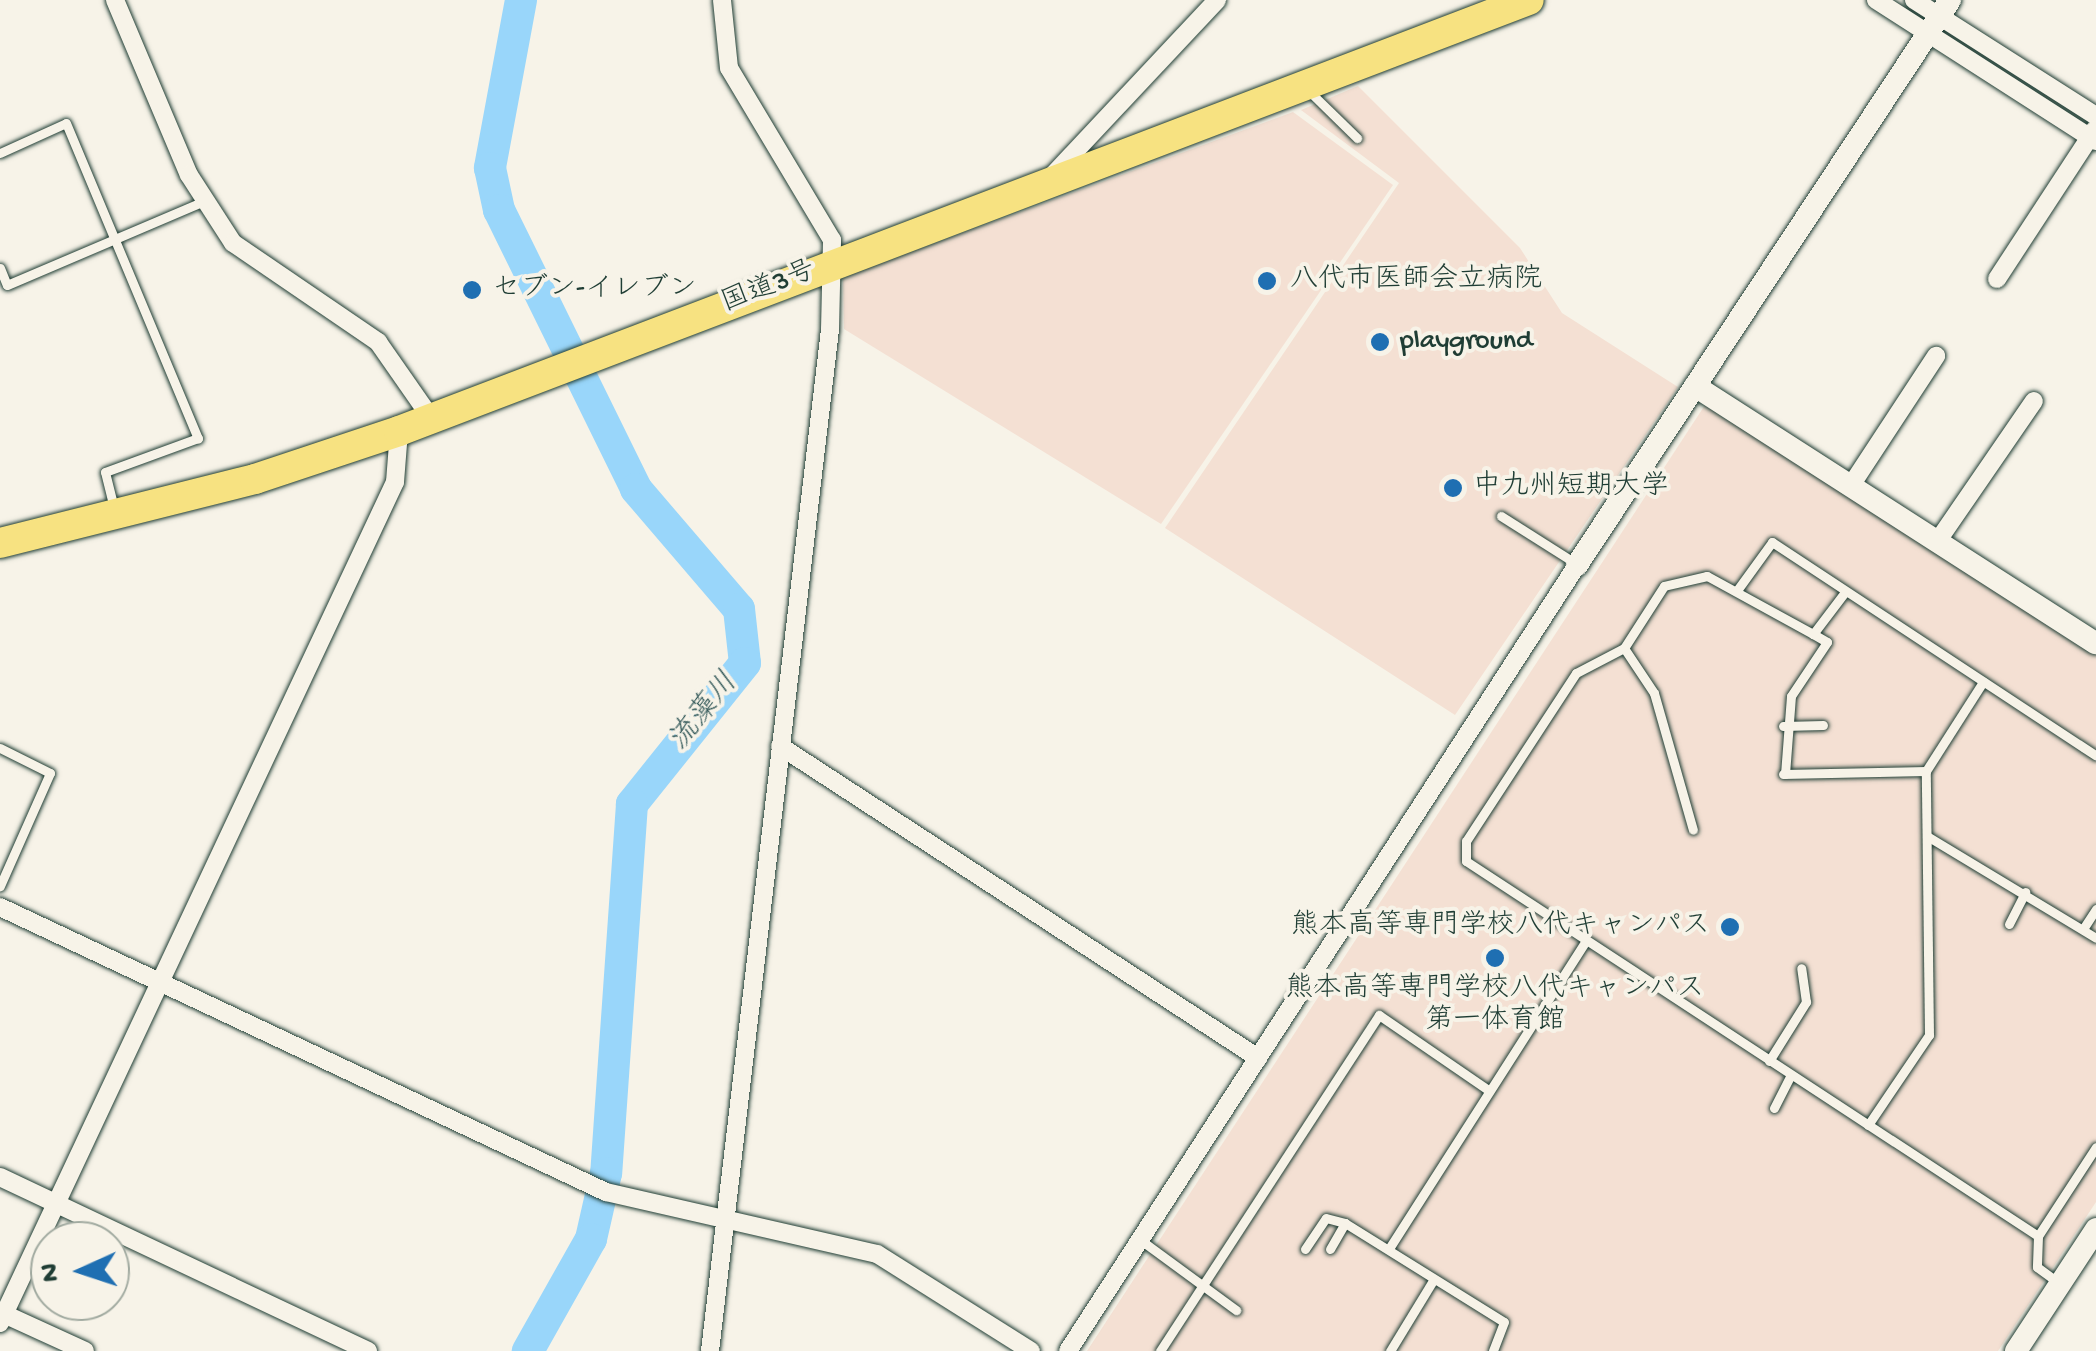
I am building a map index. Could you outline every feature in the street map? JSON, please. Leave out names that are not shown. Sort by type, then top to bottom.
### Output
[{"type":"highway","name":"国道3号","points":[[0,543],[399,431],[1301,83],[1528,0]]},
{"type":"street","points":[[115,0],[204,201],[233,243],[273,276],[378,342],[431,418]]},
{"type":"street","points":[[710,1351],[780,746],[832,240],[801,178],[726,61],[722,0]]},
{"type":"street","points":[[1046,182],[1217,0]]},
{"type":"street","points":[[1876,0],[1940,17],[2094,135],[1997,279]]},
{"type":"street","points":[[1914,0],[2096,116]]},
{"type":"street","points":[[1068,1351],[1694,386],[1940,17]]},
{"type":"street","points":[[1850,486],[1936,356]]},
{"type":"street","points":[[1694,386],[2096,642]]},
{"type":"street","points":[[1937,542],[2034,401]]},
{"type":"street","points":[[85,1351],[1,1320],[395,482],[399,431]]},
{"type":"street","points":[[780,746],[1258,1058]]},
{"type":"street","points":[[0,907],[562,1174],[662,1207],[877,1254],[1031,1351]]},
{"type":"street","points":[[0,1177],[368,1351]]},
{"type":"street","points":[[2016,1351],[2096,1229]]},
{"type":"street","points":[[320,1351],[328,1332]]},
{"type":"lane","points":[[1301,83],[1357,138]]},
{"type":"lane","points":[[0,153],[66,124],[198,438],[105,472],[115,511]]},
{"type":"lane","points":[[0,268],[7,284],[204,201]]},
{"type":"lane","points":[[1500,516],[1578,565]]},
{"type":"lane","points":[[1738,590],[1772,542],[2096,756]]},
{"type":"lane","points":[[1926,771],[1782,774],[1783,726],[1828,642],[1707,576],[1664,586],[1624,648],[1576,673],[1466,841],[1466,862],[1584,944],[2038,1236]]},
{"type":"lane","points":[[1813,634],[1845,592]]},
{"type":"lane","points":[[1624,648],[1654,693],[1693,830]]},
{"type":"lane","points":[[1868,1125],[1929,1035],[1926,771],[1983,682]]},
{"type":"lane","points":[[1783,726],[1823,725]]},
{"type":"lane","points":[[0,748],[50,773],[0,886]]},
{"type":"lane","points":[[1928,836],[2096,938]]},
{"type":"lane","points":[[2008,924],[2025,892]]},
{"type":"lane","points":[[2083,929],[2096,909]]},
{"type":"lane","points":[[1390,1247],[1584,944]]},
{"type":"lane","points":[[1769,1061],[1806,1002],[1801,968]]},
{"type":"lane","points":[[1160,1351],[1379,1016],[1488,1090]]},
{"type":"lane","points":[[1774,1108],[1791,1076]]},
{"type":"lane","points":[[2060,1283],[2037,1267],[2038,1236],[2096,1147]]},
{"type":"lane","points":[[1304,1249],[1326,1218],[1346,1223],[1390,1247],[1504,1322],[1493,1351]]},
{"type":"lane","points":[[1330,1249],[1346,1223]]},
{"type":"lane","points":[[1142,1240],[1206,1280],[1236,1310]]},
{"type":"lane","points":[[1390,1351],[1434,1278]]},
{"type":"shaded area","points":[[1358,86],[1520,248],[1562,313],[1678,387],[1455,715],[1165,528],[1399,183],[1301,110]]},
{"type":"shaded area","points":[[1293,112],[1393,185],[1161,524],[844,329],[843,277]]},
{"type":"shaded area","name":"熊本高等専門学校八代キャンパス","points":[[1705,405],[2096,653],[2096,1202],[1998,1351],[1087,1351]]},
{"type":"waterway","name":"流藻川","points":[[521,0],[490,168],[499,210],[636,489],[739,609],[745,663],[632,804],[606,1173],[591,1239],[528,1351]]},
{"type":"place","name":"八代市医師会立病院","points":[[1267,281]]},
{"type":"place","name":"セブン-イレブン","points":[[472,290]]},
{"type":"place","name":"playground","points":[[1380,342]]},
{"type":"place","name":"中九州短期大学","points":[[1453,488]]},
{"type":"place","name":"熊本高等専門学校八代キャンパス","points":[[1730,927]]},
{"type":"place","name":"熊本高等専門学校八代キャンパス 第一体育館","points":[[1495,958]]}]
